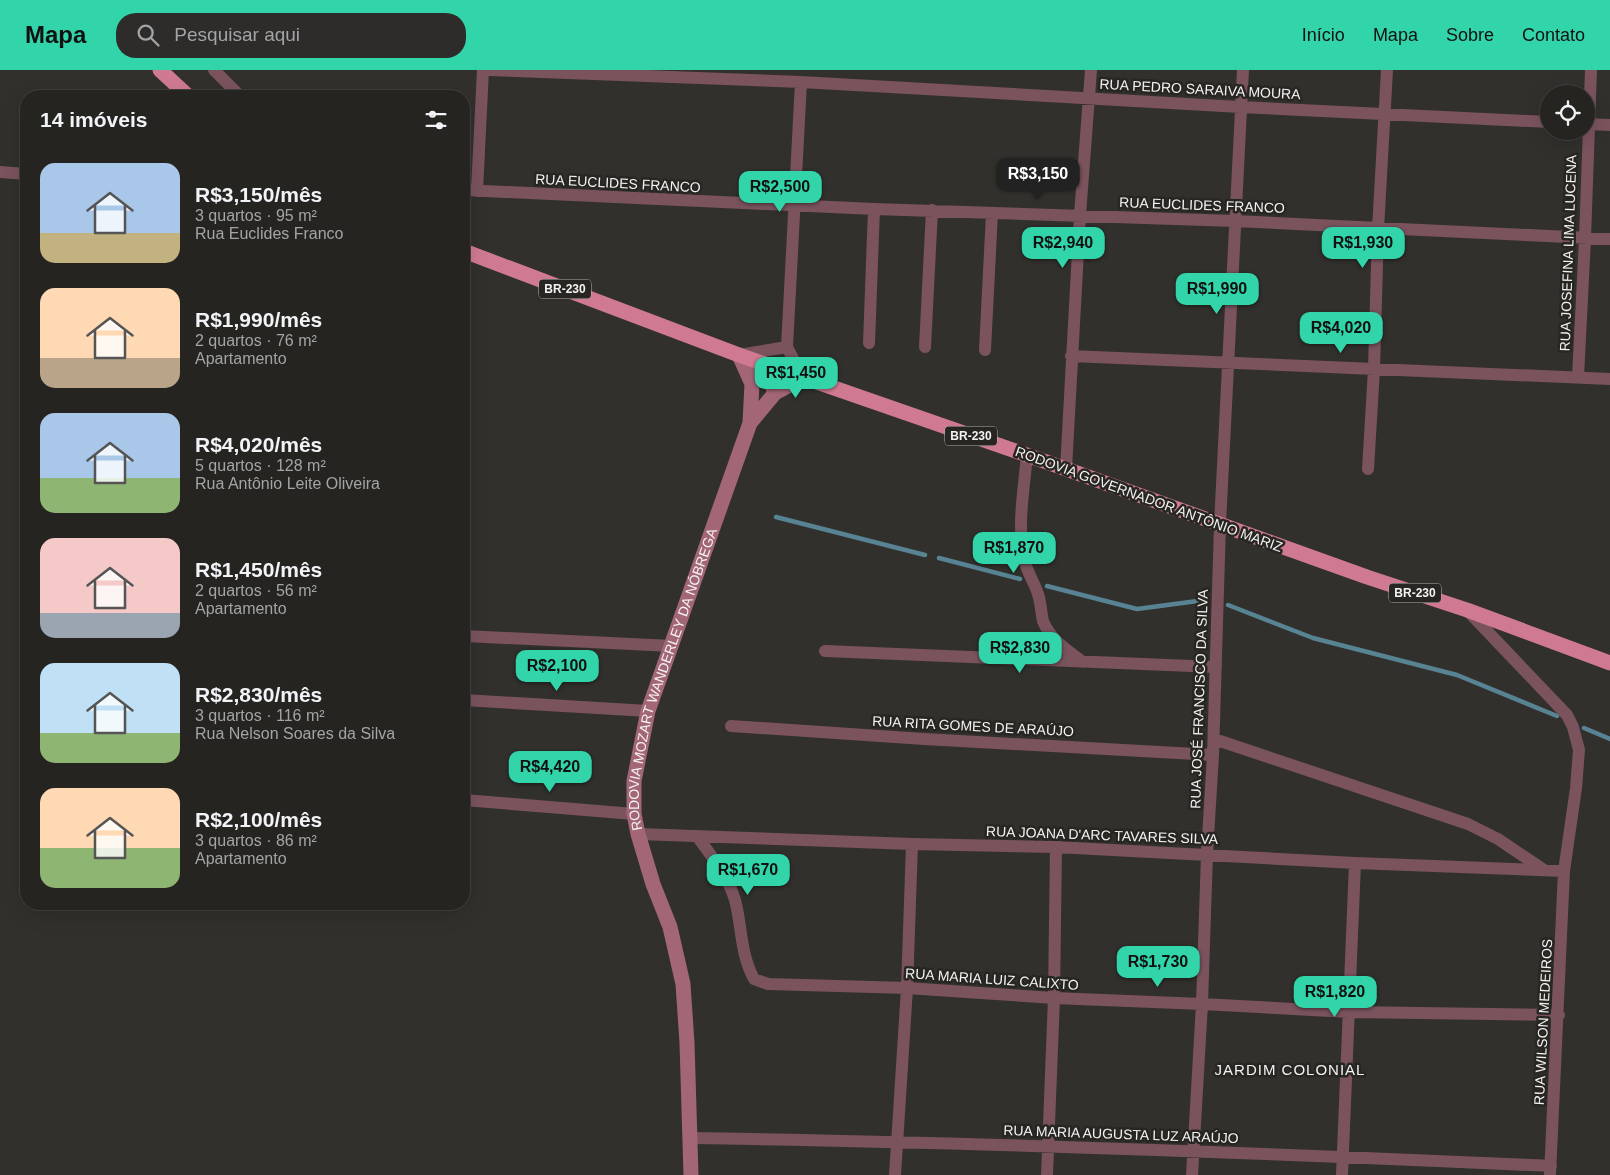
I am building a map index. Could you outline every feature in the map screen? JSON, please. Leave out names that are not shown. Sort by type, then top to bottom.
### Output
[{"type":"highway","points":[[160,70],[182,90]]},
{"type":"highway","name":"RODOVIA GOVERNADOR ANTÔNIO MARIZ","points":[[470,253],[739,356],[1027,455],[1367,577],[1467,610],[1610,663]]},
{"type":"main road","points":[[739,356],[767,378],[773,385],[775,393]]},
{"type":"main road","name":"RODOVIA MOZART WANDERLEY DA NÓBREGA","points":[[691,1175],[687,1043],[683,984],[670,927],[653,884],[638,834],[634,814],[634,781],[648,711],[750,423],[752,384],[739,356]]},
{"type":"main road","points":[[752,384],[758,380],[774,376],[803,378]]},
{"type":"main road","name":"RODOVIA MOZART WANDERLEY DA NÓBREGA","points":[[750,423],[775,393],[803,378]]},
{"type":"street","points":[[214,70],[234,90]]},
{"type":"street","points":[[470,190],[483,70]]},
{"type":"street","name":"RUA PEDRO SARAIVA MOURA","points":[[490,70],[801,82],[1540,122]]},
{"type":"street","points":[[1066,469],[1080,215],[1091,70]]},
{"type":"street","name":"RUA JOSÉ FRANCISCO DA SILVA","points":[[1192,1175],[1202,1004],[1207,854],[1214,739],[1220,524],[1243,70]]},
{"type":"street","points":[[1368,469],[1387,70]]},
{"type":"street","name":"RUA JOSEFINA LIMA LUCENA","points":[[1590,85],[1591,70]]},
{"type":"street","points":[[801,82],[787,347],[803,378]]},
{"type":"street","points":[[1595,124],[1610,125]]},
{"type":"street","name":"RUA JOSEFINA LIMA LUCENA","points":[[1578,377],[1585,238],[1587,140]]},
{"type":"street","points":[[0,172],[20,174]]},
{"type":"street","name":"RUA EUCLIDES FRANCO","points":[[470,190],[874,209],[1235,221],[1610,239]]},
{"type":"street","points":[[869,343],[874,209]]},
{"type":"street","points":[[925,346],[932,210]]},
{"type":"street","points":[[984,350],[992,213]]},
{"type":"street","points":[[739,356],[787,347]]},
{"type":"street","points":[[1072,356],[1610,379]]},
{"type":"street","points":[[1027,455],[1022,521],[1022,542],[1026,565],[1039,597],[1046,628],[1068,652],[1083,662]]},
{"type":"street","name":"RUA WILSON MEDEIROS","points":[[1467,610],[1567,715],[1573,727],[1579,750],[1576,788],[1564,871],[1551,1170]]},
{"type":"street","points":[[470,636],[672,646]]},
{"type":"street","points":[[825,652],[1216,667]]},
{"type":"street","points":[[470,700],[648,711]]},
{"type":"street","name":"RUA RITA GOMES DE ARAÚJO","points":[[731,726],[924,739],[1213,754]]},
{"type":"street","points":[[1214,739],[1468,824],[1498,838],[1544,870]]},
{"type":"street","points":[[470,800],[634,814]]},
{"type":"street","name":"RUA JOANA D'ARC TAVARES SILVA","points":[[638,834],[912,844],[1056,846],[1355,863],[1564,871]]},
{"type":"street","name":"RUA MARIA LUIZ CALIXTO","points":[[698,836],[730,885],[735,901],[744,956],[754,979],[768,984],[907,988],[1054,998],[1349,1012],[1559,1015]]},
{"type":"street","points":[[895,1175],[907,988],[912,844]]},
{"type":"street","points":[[1047,1175],[1054,998],[1056,846]]},
{"type":"street","points":[[1342,1175],[1355,863]]},
{"type":"street","name":"RUA MARIA AUGUSTA LUZ ARAÚJO","points":[[690,1138],[897,1141],[1342,1156],[1551,1170]]},
{"type":"waterway","points":[[776,517],[925,555]]},
{"type":"waterway","points":[[939,558],[1020,579]]},
{"type":"waterway","points":[[1047,586],[1137,609],[1205,600]]},
{"type":"waterway","points":[[1228,605],[1313,638],[1457,675],[1557,716]]},
{"type":"waterway","points":[[1584,728],[1610,739]]},
{"type":"district","name":"JARDIM COLONIAL","points":[[1290,1069]]}]
